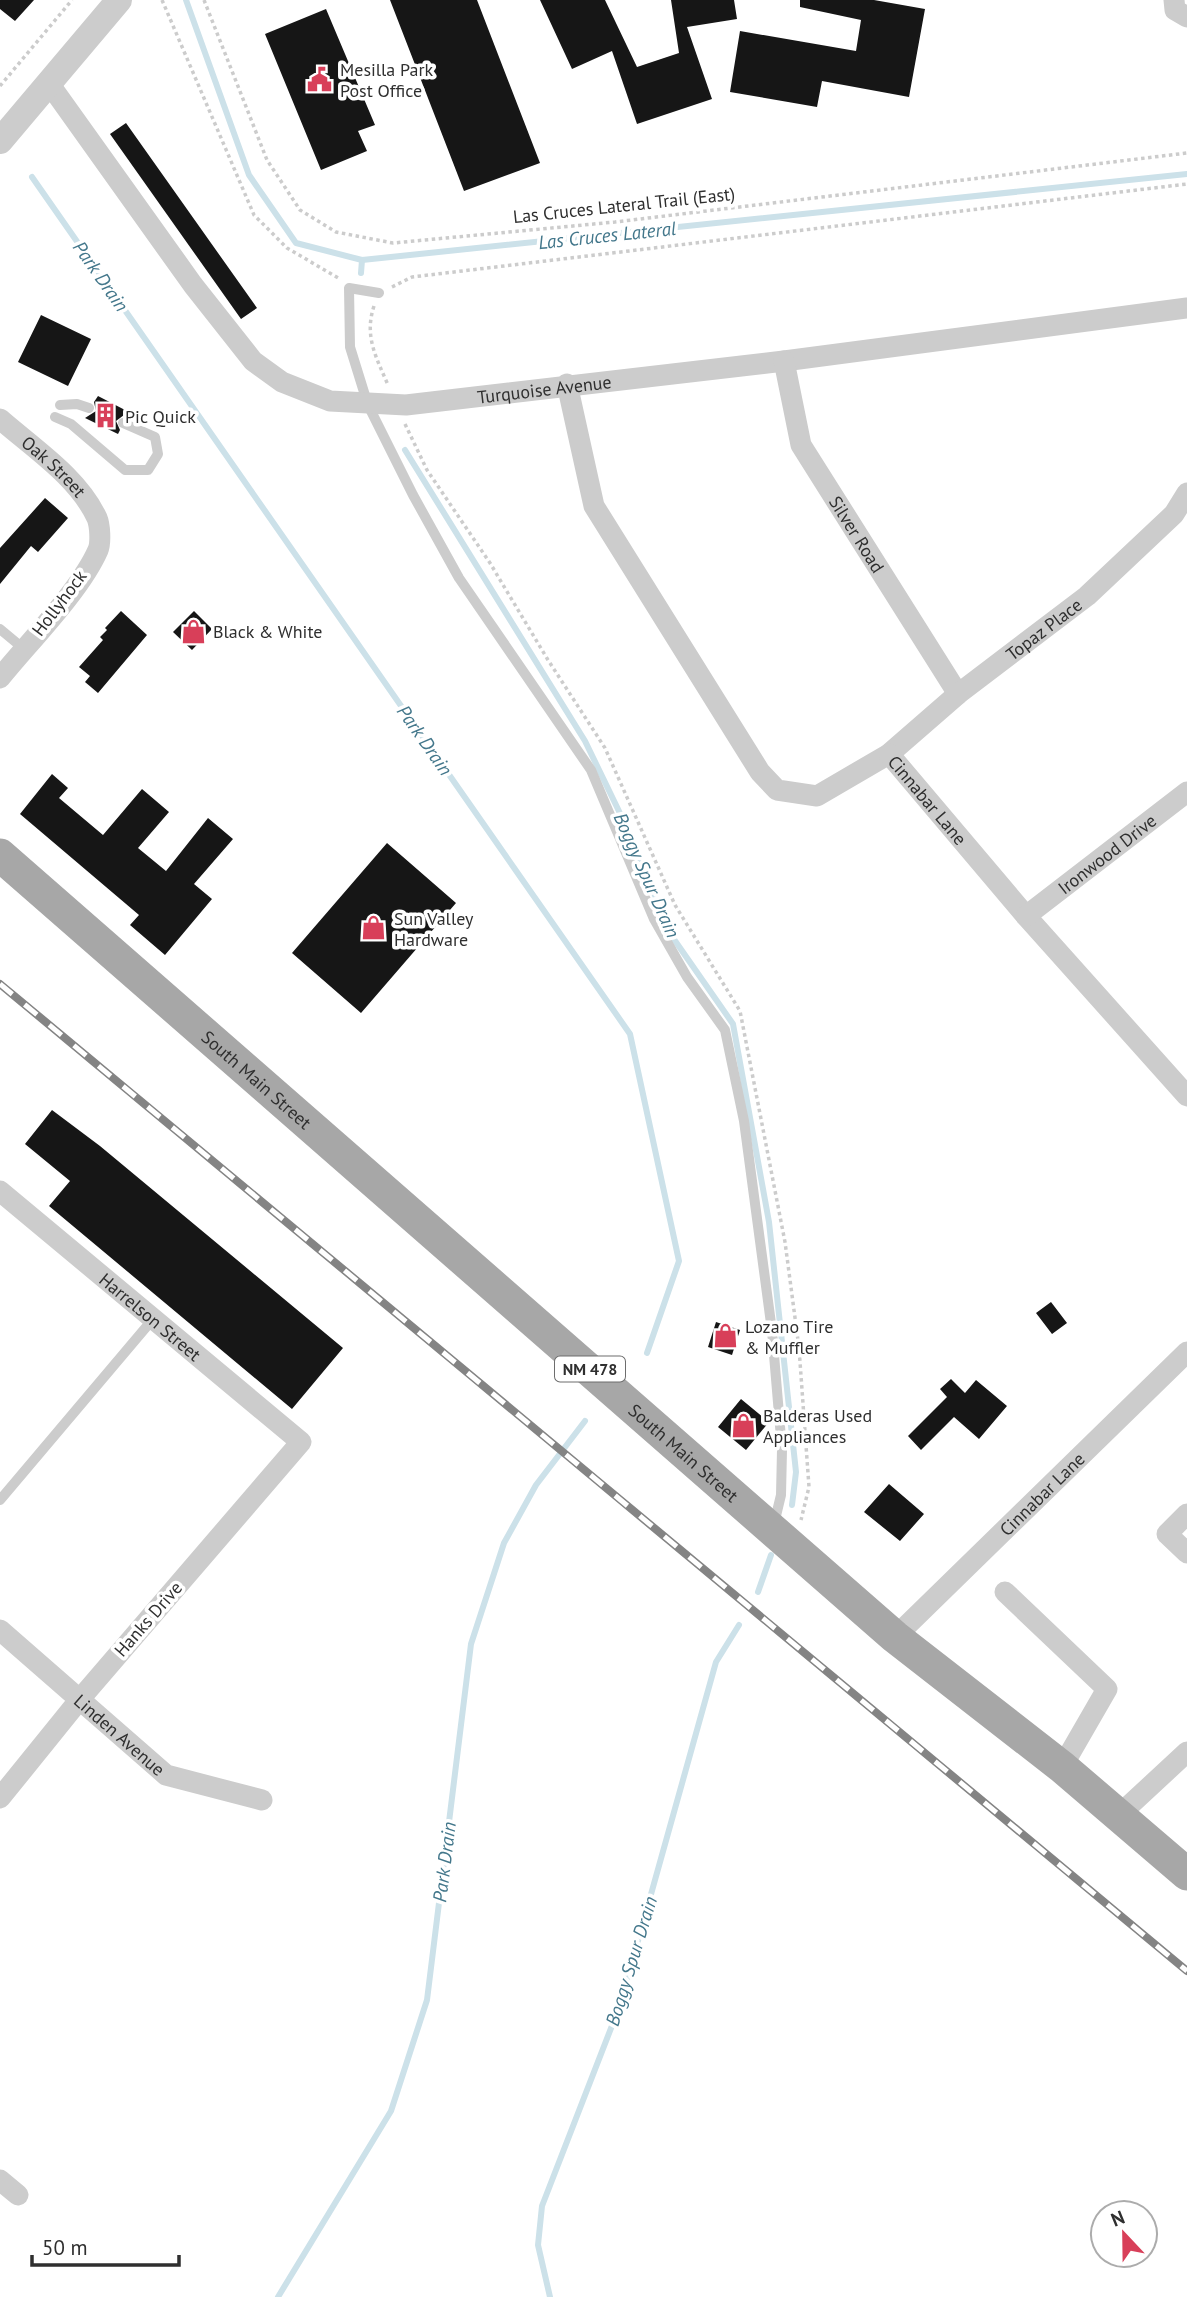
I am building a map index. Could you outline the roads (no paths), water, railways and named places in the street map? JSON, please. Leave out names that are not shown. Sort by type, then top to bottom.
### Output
[{"type":"main road","name":"South Main Street","points":[[0,855],[895,1637],[1062,1767],[1187,1874]]},
{"type":"street","points":[[0,141],[119,0]]},
{"type":"street","points":[[1174,0],[1175,10],[1187,17]]},
{"type":"street","name":"Turquoise Avenue","points":[[48,82],[193,285],[253,361],[282,382],[330,401],[406,405],[567,384],[784,361],[1187,308]]},
{"type":"street","name":"Silver Road","points":[[784,361],[801,445],[958,694]]},
{"type":"street","name":"Cinnabar Lane","points":[[567,384],[594,506],[760,772],[777,790],[817,796],[889,754],[1026,916],[1180,1071],[1187,1096]]},
{"type":"street","name":"Oak Street","points":[[0,419],[61,472],[83,496],[98,521]]},
{"type":"street","name":"Topaz Place","points":[[889,754],[958,694],[1087,596],[1174,514],[1187,493]]},
{"type":"street","name":"Hollyhock","points":[[0,678],[79,581],[99,548],[98,521]]},
{"type":"street","name":"Ironwood Drive","points":[[1026,916],[1187,792]]},
{"type":"street","name":"Harrelson Street","points":[[2,1196],[301,1442]]},
{"type":"street","name":"Cinnabar Lane","points":[[895,1637],[1187,1352]]},
{"type":"street","name":"Hanks Drive","points":[[0,1798],[80,1699],[301,1442]]},
{"type":"street","points":[[1187,1514],[1167,1534],[1187,1553]]},
{"type":"street","points":[[1005,1592],[1107,1689],[1062,1767]]},
{"type":"street","name":"Linden Avenue","points":[[0,1630],[166,1775],[262,1800]]},
{"type":"street","points":[[1119,1815],[1187,1752]]},
{"type":"street","points":[[0,2180],[18,2195]]},
{"type":"lane","points":[[379,293],[349,288],[350,347],[368,405],[459,578],[592,770],[654,919],[687,977],[725,1030],[744,1121],[772,1331],[782,1450],[781,1495],[773,1529]]},
{"type":"lane","points":[[60,405],[77,404],[89,408]]},
{"type":"lane","points":[[55,417],[71,424],[125,470],[148,470],[158,454],[155,437],[123,423]]},
{"type":"lane","points":[[0,629],[24,649]]},
{"type":"lane","points":[[0,1500],[153,1319]]},
{"type":"waterway","name":"Las Cruces Lateral","points":[[186,0],[249,175],[296,243],[362,260],[1187,174]]},
{"type":"waterway","name":"Park Drain","points":[[32,177],[630,1034],[679,1261],[647,1353]]},
{"type":"waterway","name":"Boggy Spur Drain","points":[[361,273],[362,260]]},
{"type":"waterway","name":"Boggy Spur Drain","points":[[405,450],[585,741],[631,836],[671,935],[733,1024],[769,1222],[796,1472],[792,1505]]},
{"type":"waterway","name":"Park Drain","points":[[278,2297],[391,2111],[427,2000],[471,1644],[504,1543],[536,1485],[585,1421]]},
{"type":"waterway","name":"Boggy Spur Drain","points":[[758,1592],[771,1555]]},
{"type":"waterway","name":"Boggy Spur Drain","points":[[550,2297],[538,2245],[542,2206],[620,2005],[716,1662],[739,1625]]},
{"type":"railway","points":[[0,984],[1187,1971]]},
{"type":"place","name":"Mesilla Park Post Office","points":[[320,79]]},
{"type":"place","name":"Pic Quick","points":[[105,416]]},
{"type":"place","name":"Black & White","points":[[193,631]]},
{"type":"place","name":"Sun Valley Hardware","points":[[374,928]]},
{"type":"place","name":"Lozano Tire & Muffler","points":[[725,1336]]},
{"type":"place","name":"Balderas Used Appliances","points":[[743,1425]]}]
